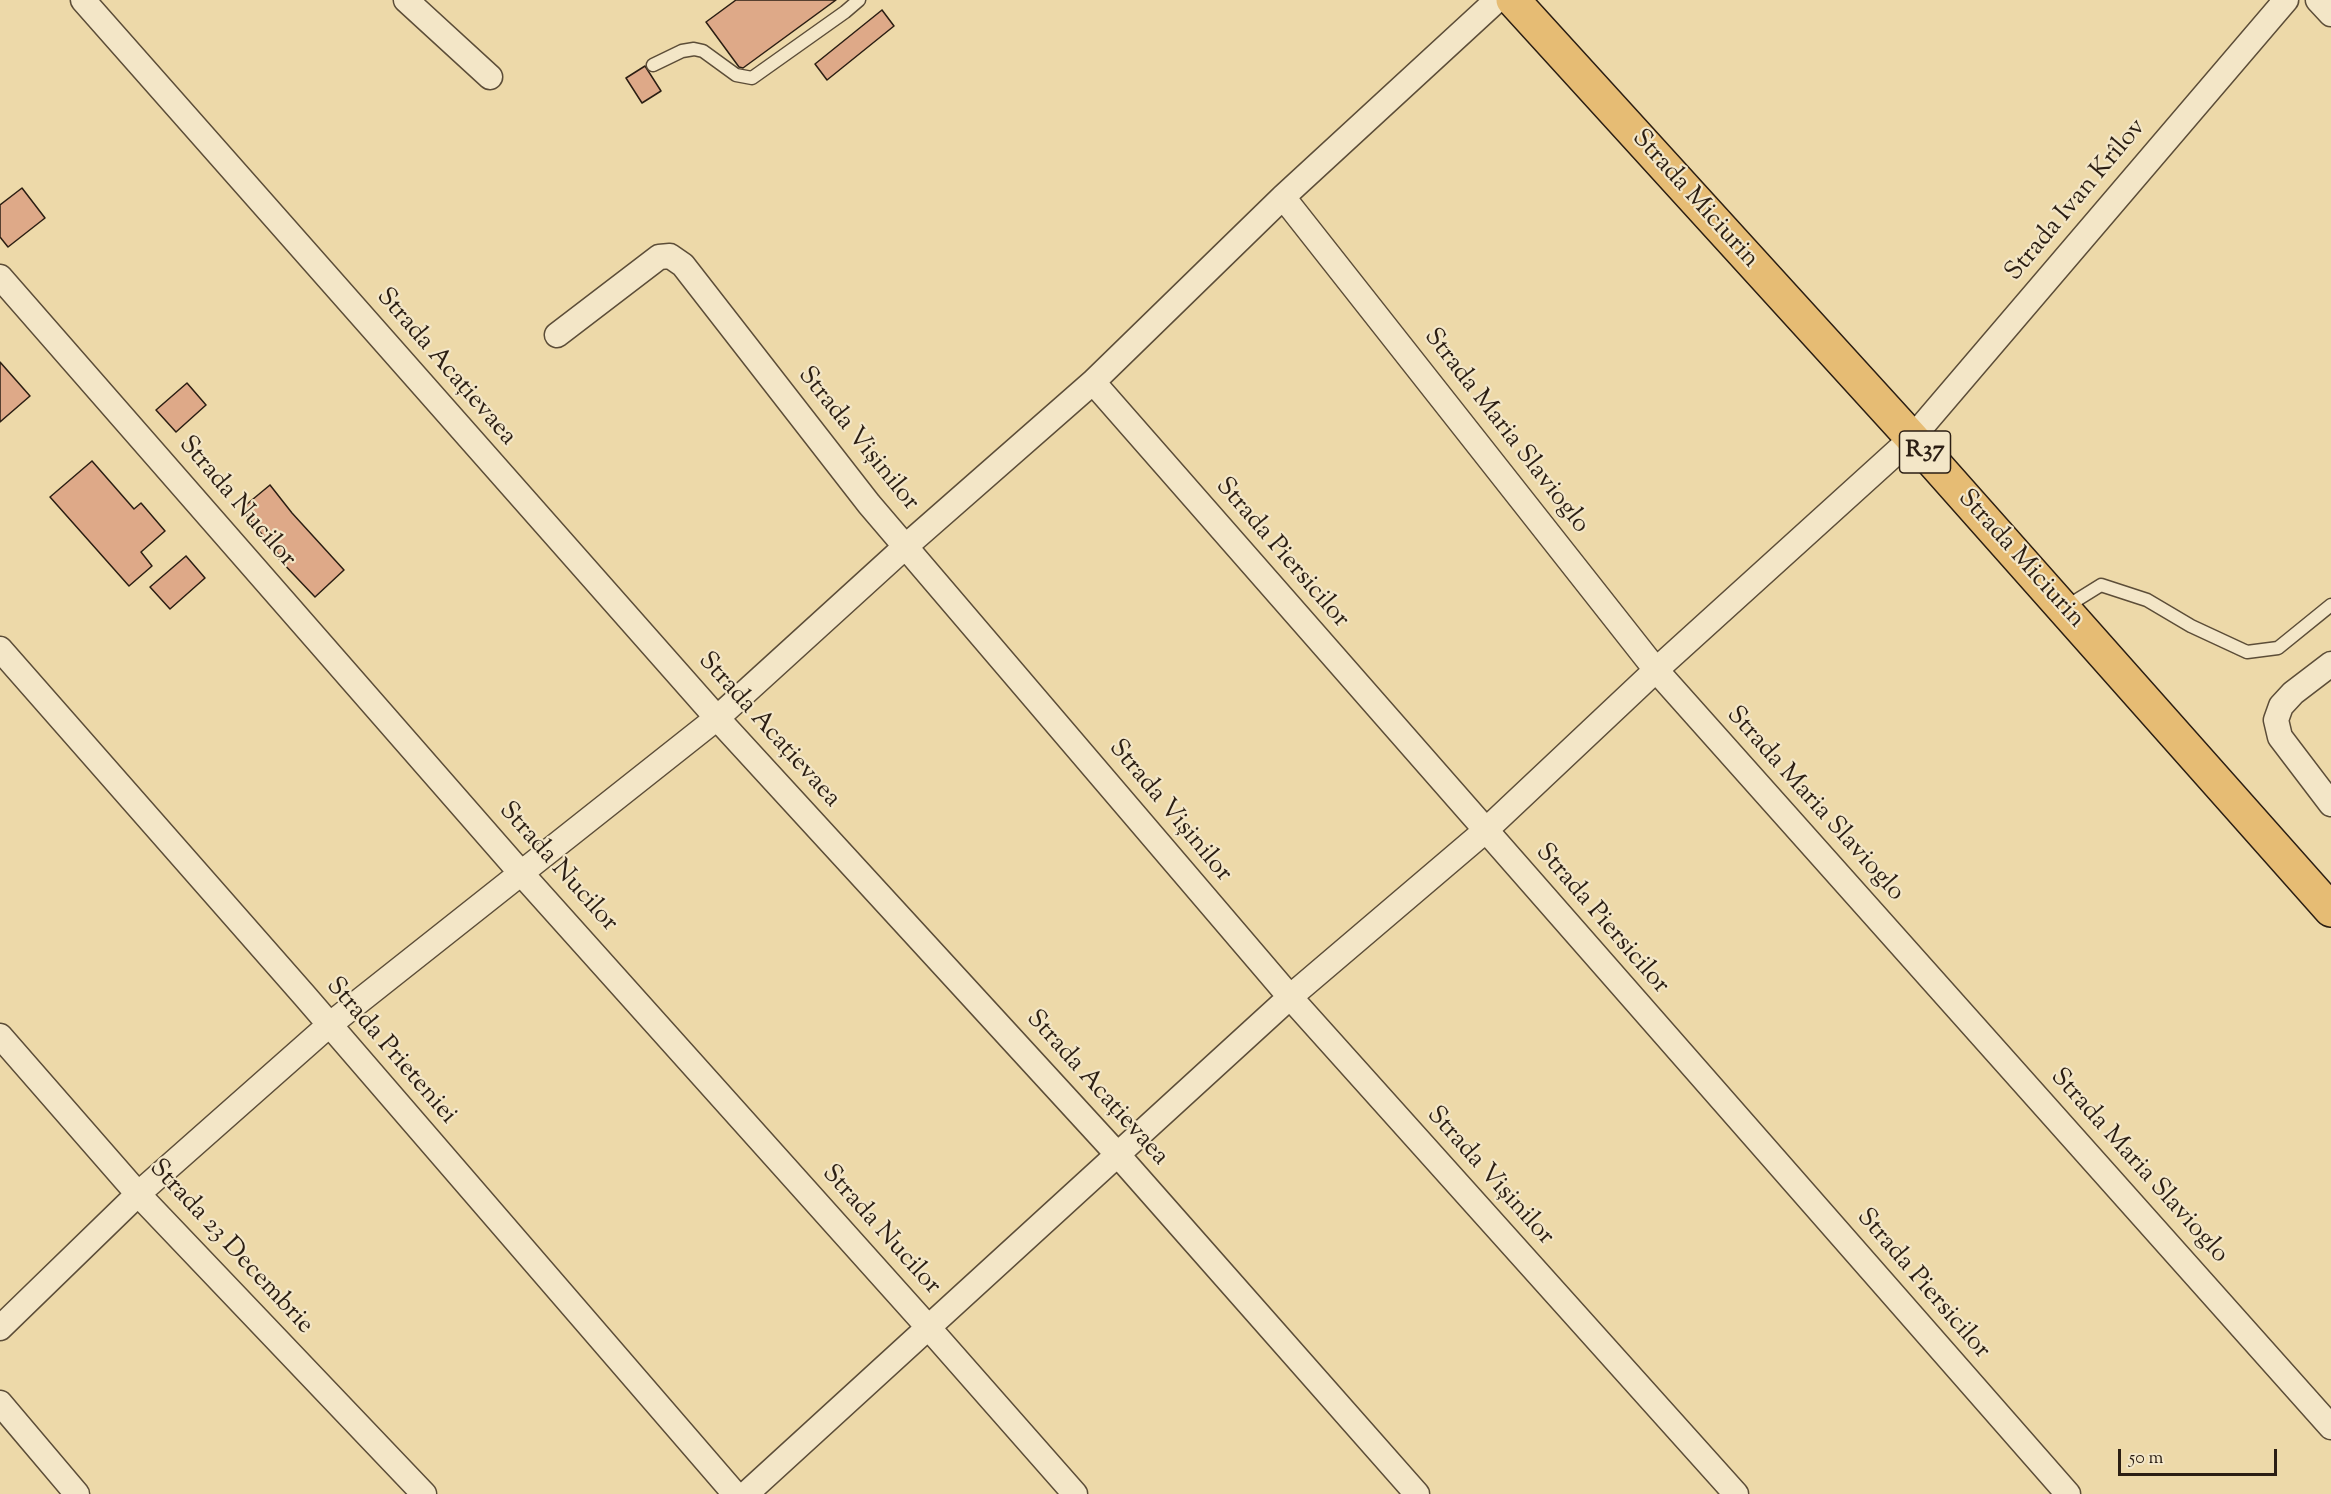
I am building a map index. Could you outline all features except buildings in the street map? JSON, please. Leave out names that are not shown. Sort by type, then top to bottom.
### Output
[{"type":"main road","name":"Strada Miciurin","points":[[1512,0],[1912,438],[2063,609],[2325,893]]},
{"type":"street","name":"Strada Acațievaea","points":[[83,0],[717,718],[1118,1155],[1417,1494]]},
{"type":"street","points":[[406,0],[490,77]]},
{"type":"street","points":[[0,1328],[138,1194],[328,1026],[717,718],[906,546],[1093,382],[1283,197],[1497,0]]},
{"type":"street","name":"Strada Ivan Krîlov","points":[[746,1494],[1290,997],[1485,831],[1656,670],[1912,438],[2286,0]]},
{"type":"street","points":[[2318,0],[2331,14]]},
{"type":"street","name":"Strada Maria Slavioglo","points":[[1283,197],[1656,670],[2331,1426]]},
{"type":"street","name":"Strada Vișinilor","points":[[557,335],[658,257],[670,256],[683,265],[869,504],[1290,997],[1736,1494]]},
{"type":"street","name":"Strada Nucilor","points":[[0,277],[521,873],[1075,1494]]},
{"type":"street","name":"Strada Piersicilor","points":[[1093,382],[2068,1494]]},
{"type":"street","name":"Strada Prieteniei","points":[[0,649],[304,995],[328,1026],[735,1494]]},
{"type":"street","points":[[2331,664],[2293,693],[2282,706],[2276,720],[2280,736],[2331,804]]},
{"type":"street","name":"Strada 23 Decembrie","points":[[0,1036],[138,1194],[424,1494]]},
{"type":"street","points":[[0,1403],[77,1494]]},
{"type":"lane","points":[[653,65],[682,51],[694,49],[703,51],[735,75],[752,78],[859,0]]},
{"type":"lane","points":[[2063,609],[2101,585],[2147,600],[2191,626],[2247,652],[2278,648],[2331,605]]}]
